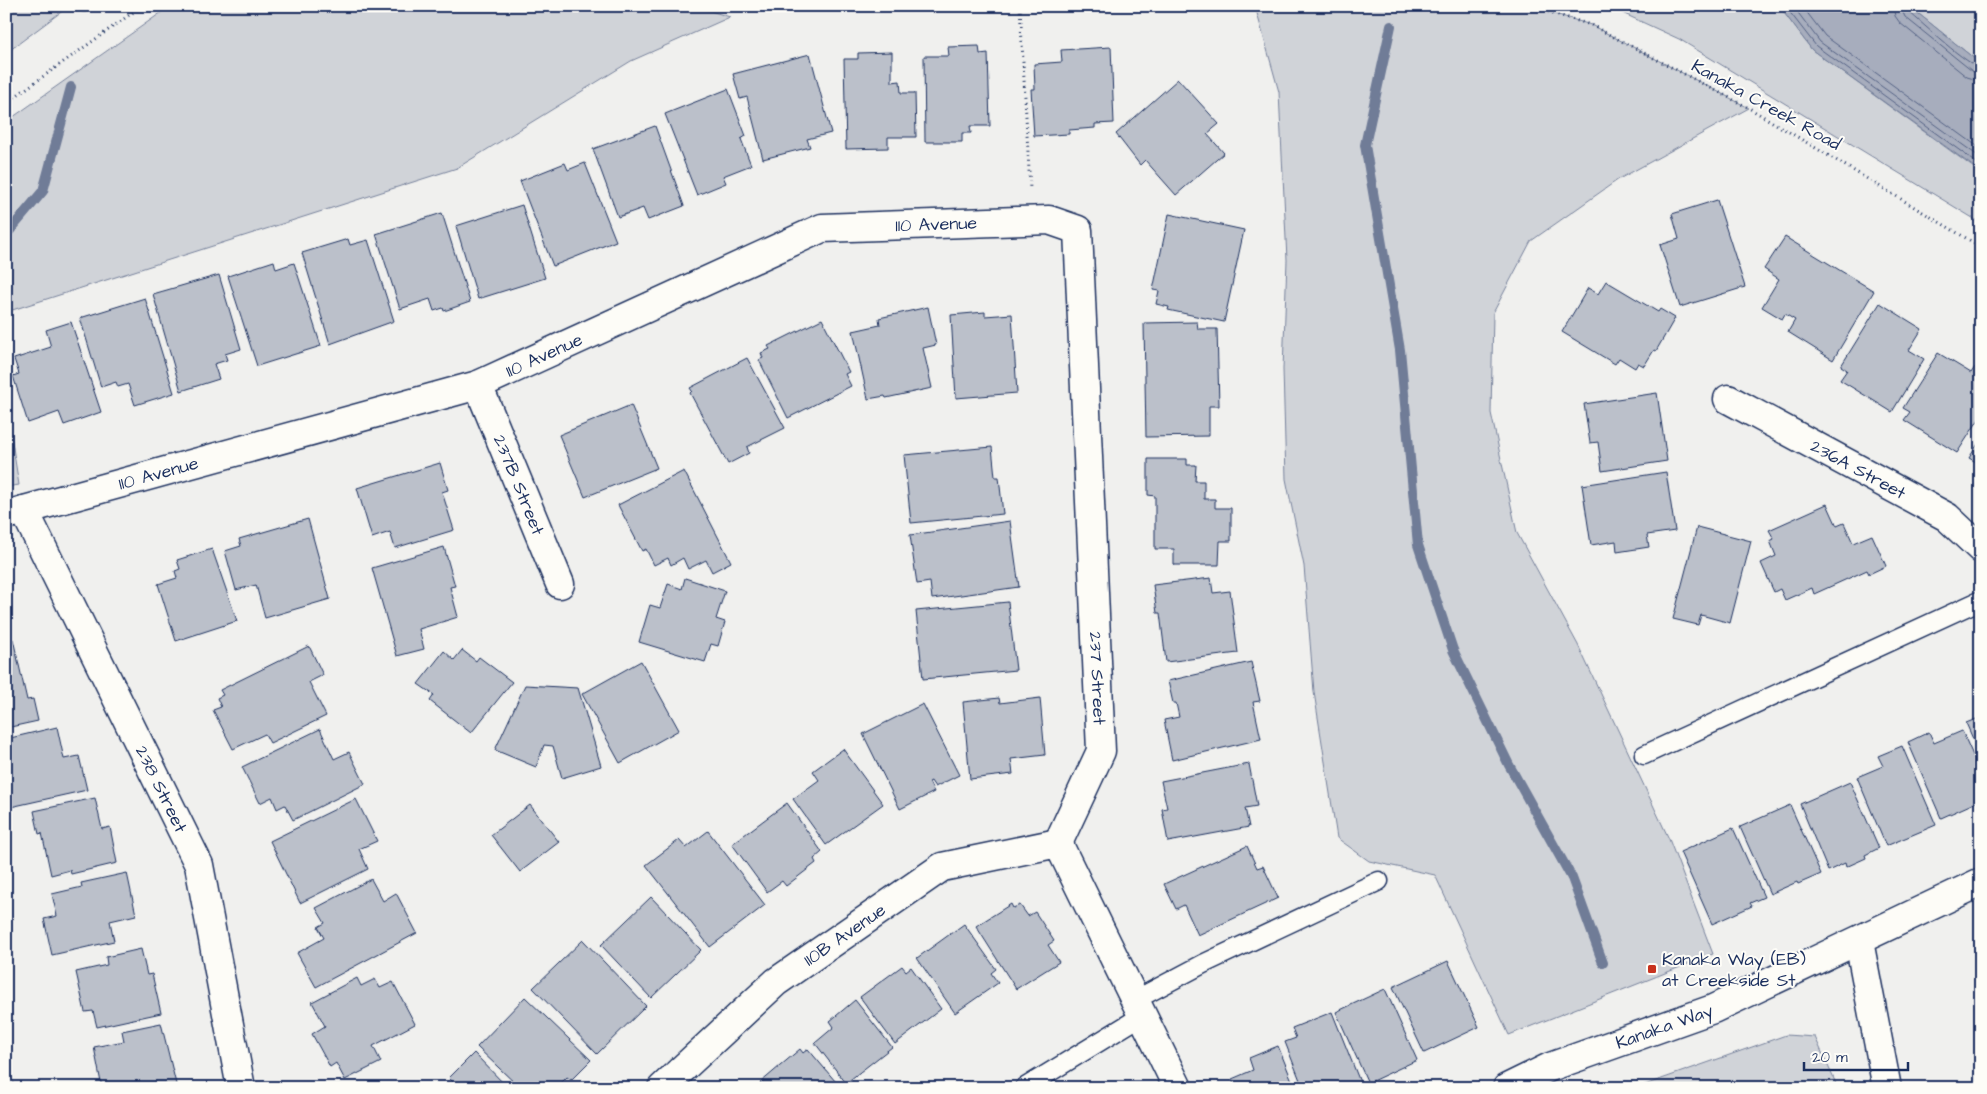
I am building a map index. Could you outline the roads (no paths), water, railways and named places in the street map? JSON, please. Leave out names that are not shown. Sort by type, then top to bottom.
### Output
[{"type":"street","name":"110 Avenue","points":[[15,513],[478,385],[822,228],[1049,220],[1078,230]]},
{"type":"street","name":"237 Street","points":[[1058,842],[1101,751],[1078,230]]},
{"type":"street","name":"237B Street","points":[[478,385],[560,584]]},
{"type":"street","name":"236A Street","points":[[1728,399],[1947,517],[1981,549]]},
{"type":"street","name":"238 Street","points":[[15,513],[200,865],[241,1088]]},
{"type":"street","points":[[1058,842],[1178,1088]]},
{"type":"street","name":"110B Avenue","points":[[662,1088],[776,982],[942,867],[1058,842]]},
{"type":"street","name":"Kanaka Way","points":[[1508,1088],[1550,1067],[1714,1010],[1981,882]]},
{"type":"street","points":[[1859,940],[1887,1088]]},
{"type":"lane","points":[[1644,755],[1981,600]]},
{"type":"lane","points":[[1024,1088],[1203,964],[1379,881]]},
{"type":"water","points":[[1779,6],[1909,6],[1981,64],[1981,172],[1812,50]]},
{"type":"waterway","points":[[1391,26],[1365,145],[1400,350],[1418,545],[1453,650],[1509,765],[1572,878],[1603,963]]},
{"type":"waterway","points":[[6,235],[43,191],[71,87]]},
{"type":"place","name":"Kanaka Way (EB) at Creekside St","points":[[1652,969]]}]
